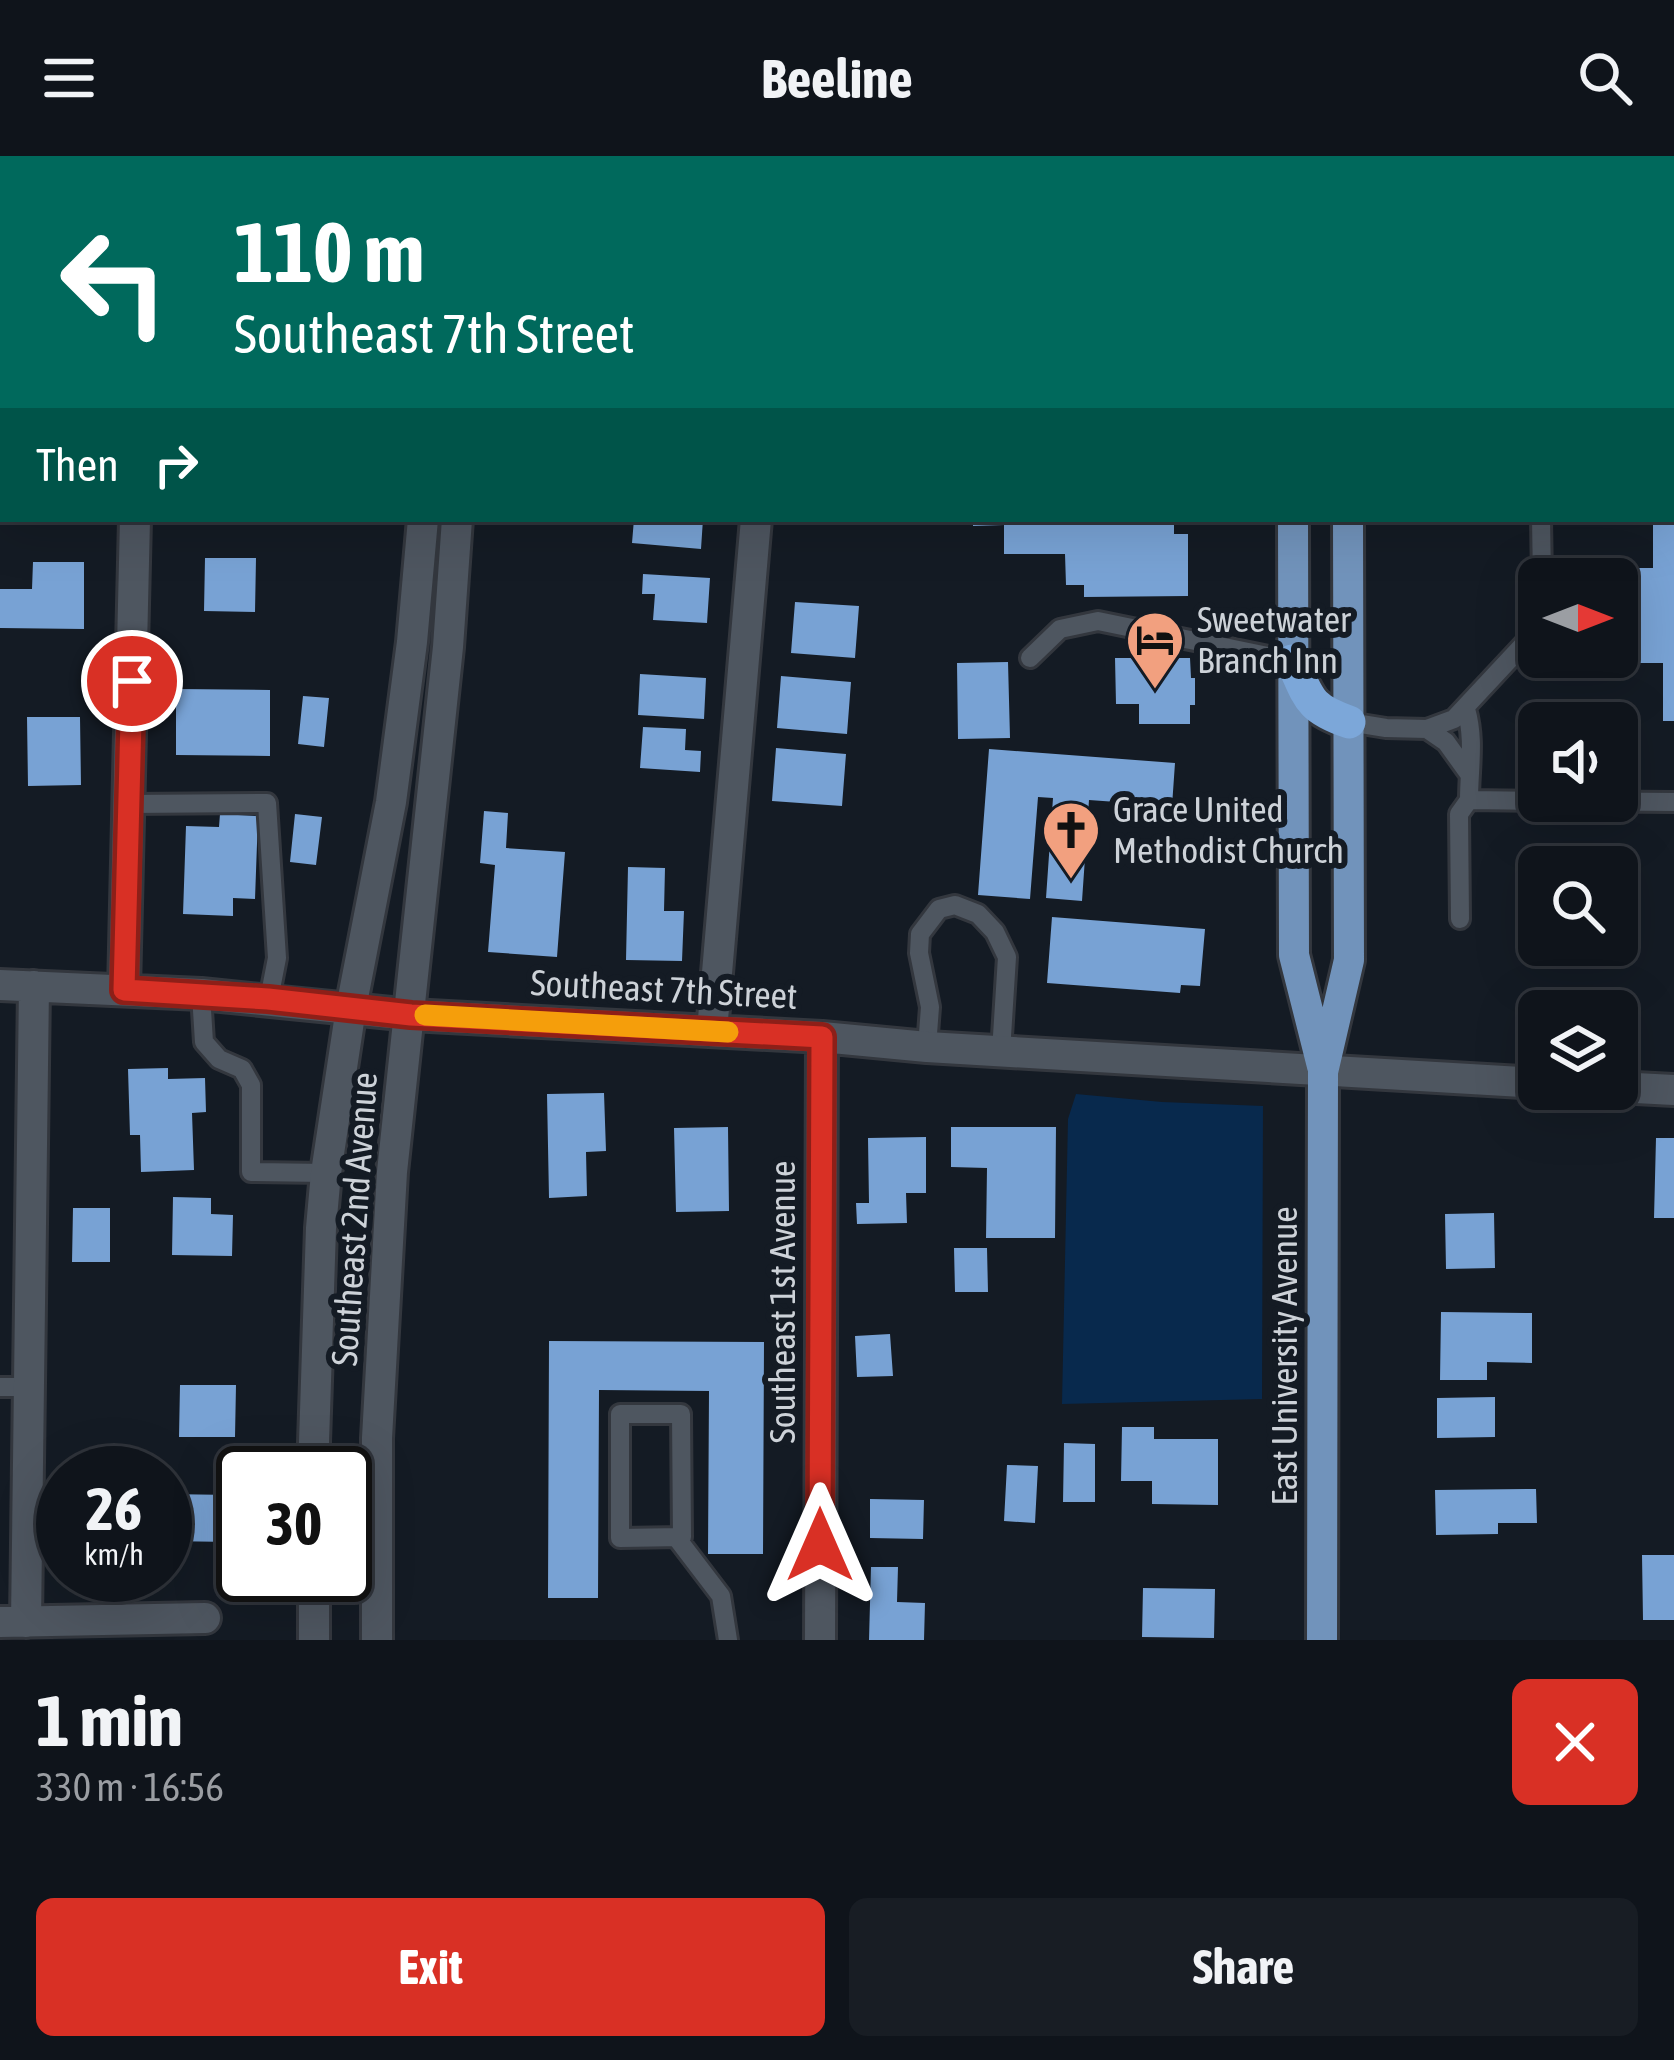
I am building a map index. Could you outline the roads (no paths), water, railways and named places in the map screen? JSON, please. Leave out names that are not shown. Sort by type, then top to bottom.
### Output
[{"type":"highway","points":[[1292,661],[1311,703],[1349,722]]},
{"type":"main road","name":"East University Avenue","points":[[1293,522],[1294,955],[1323,1072]]},
{"type":"main road","name":"East University Avenue","points":[[1322,1640],[1323,1072],[1349,960],[1348,522]]},
{"type":"street","points":[[124,990],[135,522]]},
{"type":"street","name":"Southeast 2nd Avenue","points":[[314,1446],[326,1173],[351,1008],[392,802],[423,522]]},
{"type":"street","name":"Southeast 2nd Avenue","points":[[377,1640],[377,1438],[392,1172],[457,522]]},
{"type":"street","points":[[712,1031],[756,522]]},
{"type":"street","name":"Southeast 7th Street","points":[[0,986],[201,994],[411,1015],[1518,1082]]},
{"type":"street","points":[[34,986],[15,1387],[13,1622],[205,1618]]},
{"type":"street","name":"Southeast 1st Avenue","points":[[820,1640],[822,1037]]},
{"type":"street","points":[[1638,1088],[1674,1090]]},
{"type":"street","points":[[314,1602],[314,1640]]},
{"type":"lane","points":[[1541,522],[1542,558]]},
{"type":"lane","points":[[1030,658],[1060,629],[1098,621],[1292,661]]},
{"type":"lane","points":[[1349,722],[1427,729],[1454,719],[1518,649]]},
{"type":"lane","points":[[1460,919],[1460,814],[1469,800],[1472,754],[1466,709]]},
{"type":"lane","points":[[1427,729],[1446,742],[1469,774]]},
{"type":"lane","points":[[1469,800],[1518,801]]},
{"type":"lane","points":[[1638,802],[1674,802]]},
{"type":"lane","points":[[129,804],[267,803],[278,958],[268,999]]},
{"type":"lane","points":[[927,1047],[929,1007],[920,934],[939,909],[955,905],[978,914],[1006,957],[1001,1052]]},
{"type":"lane","points":[[201,994],[204,1042],[219,1059],[242,1070],[251,1085],[251,1172],[326,1173]]},
{"type":"lane","points":[[620,1414],[681,1414],[682,1537],[676,1537],[620,1538],[620,1414]]},
{"type":"lane","points":[[676,1537],[721,1596],[728,1640]]},
{"type":"place","name":"Sweetwater Branch Inn","points":[[1155,691]]},
{"type":"place","name":"Grace United Methodist Church","points":[[1071,881]]}]
